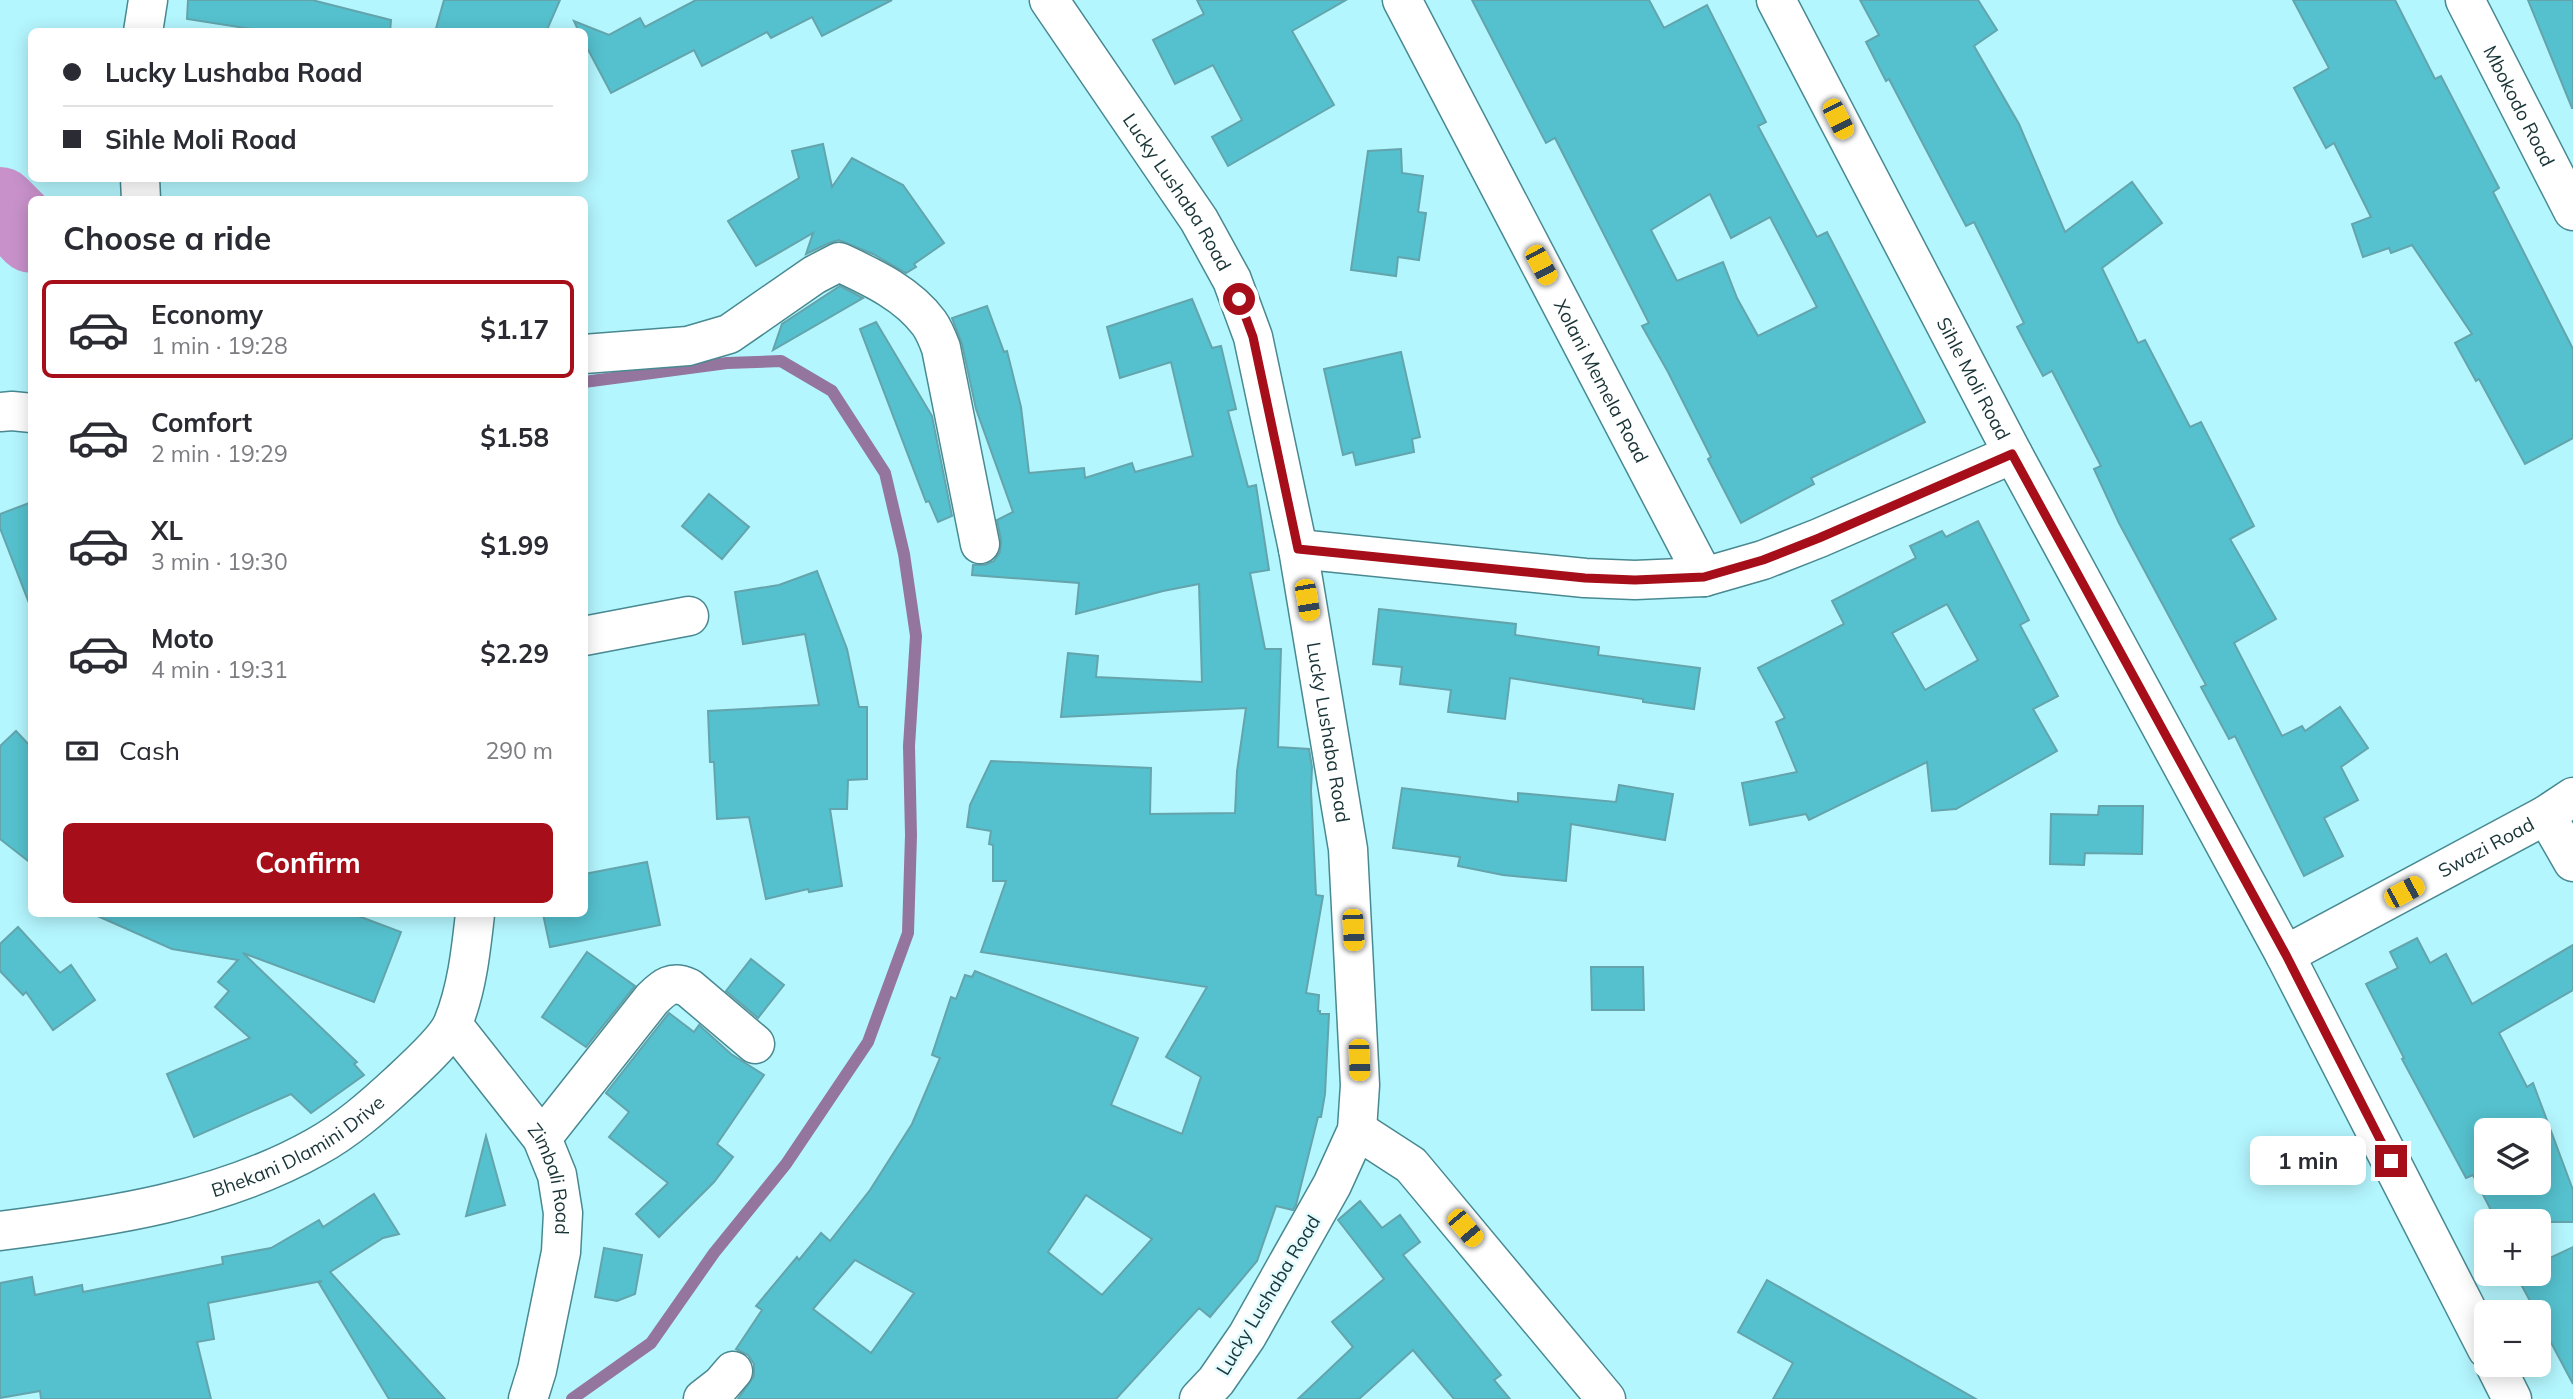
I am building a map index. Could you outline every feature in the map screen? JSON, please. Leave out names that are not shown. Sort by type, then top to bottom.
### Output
[{"type":"street","points":[[144,28],[148,0]]},
{"type":"street","name":"Lucky Lushaba Road","points":[[1049,0],[1199,220],[1232,280],[1253,337],[1298,549],[1348,849],[1360,1085],[1357,1130],[1332,1185],[1247,1335],[1216,1381],[1199,1399]]},
{"type":"street","name":"Xolani Memela Road","points":[[1402,0],[1704,577]]},
{"type":"street","name":"Sihle Moli Road","points":[[1776,0],[2012,454],[2286,955],[2474,1324]]},
{"type":"street","name":"Mbokodo Road","points":[[2465,0],[2573,211]]},
{"type":"street","points":[[588,354],[688,346],[729,334],[814,275],[839,262],[866,275],[892,288],[929,323],[941,348],[980,544]]},
{"type":"street","points":[[0,412],[28,413]]},
{"type":"street","points":[[1298,549],[1585,578],[1635,580],[1704,577],[1763,560],[1819,538],[2012,454]]},
{"type":"street","points":[[588,635],[689,616]]},
{"type":"street","points":[[2559,806],[2573,862]]},
{"type":"street","name":"Swazi Road","points":[[2286,955],[2559,806]]},
{"type":"street","name":"Bhekani Dlamini Drive","points":[[0,1231],[100,1217],[200,1195],[271,1170],[319,1146],[367,1112],[417,1066],[453,1025],[468,967],[475,917]]},
{"type":"street","points":[[542,1139],[653,999],[671,984],[681,984],[689,988],[755,1044]]},
{"type":"street","name":"Zimbali Road","points":[[453,1025],[542,1139],[557,1175],[563,1213],[561,1252],[533,1384]]},
{"type":"street","points":[[1357,1130],[1411,1165],[1606,1399]]},
{"type":"street","points":[[703,1399],[733,1371]]},
{"type":"street","points":[[2501,1377],[2512,1399]]},
{"type":"building","points":[[188,0],[312,0],[391,20],[390,28],[244,28],[187,19]]},
{"type":"building","points":[[444,0],[560,0],[548,28],[436,28]]},
{"type":"building","points":[[696,0],[892,0],[822,36],[812,17],[771,38],[767,32],[702,66],[694,50],[611,93],[588,50],[588,28],[577,28],[574,21],[609,35],[640,18],[645,27]]},
{"type":"building","points":[[1197,0],[1346,0],[1292,31],[1334,105],[1228,166],[1212,137],[1242,120],[1213,65],[1175,84],[1153,40],[1204,14]]},
{"type":"building","points":[[1472,0],[1649,0],[1664,28],[1707,5],[1766,122],[1758,126],[1817,237],[1827,232],[1925,422],[1811,478],[1814,484],[1741,523],[1708,459],[1711,457],[1642,326],[1649,323],[1555,138],[1546,143]],"holes":[[[1710,194],[1731,238],[1770,217],[1817,307],[1758,336],[1737,298],[1723,262],[1677,281],[1651,230]]]},
{"type":"building","points":[[1860,0],[1978,0],[1997,30],[1974,46],[2019,124],[2065,232],[2132,182],[2162,223],[2102,268],[2138,343],[2145,340],[2190,427],[2201,422],[2254,526],[2230,539],[2276,619],[2234,643],[2282,736],[2302,726],[2305,731],[2340,707],[2368,748],[2341,767],[2358,800],[2324,818],[2343,856],[2304,876],[2235,736],[2229,739],[2201,687],[2206,685],[2119,523],[2094,469],[2101,466],[2052,371],[2043,376],[2017,327],[2024,323],[1974,222],[1966,226],[1889,79],[1886,81],[1866,42],[1879,35]]},
{"type":"building","points":[[2293,0],[2395,0],[2435,79],[2441,76],[2499,188],[2493,192],[2573,349],[2573,438],[2525,464],[2479,379],[2476,381],[2455,343],[2472,334],[2412,245],[2391,253],[2389,248],[2363,257],[2352,224],[2371,217],[2334,143],[2326,148],[2294,88],[2329,68]]},
{"type":"building","points":[[2528,0],[2573,0],[2573,108],[2572,108]]},
{"type":"building","points":[[823,144],[832,187],[852,158],[903,185],[944,243],[914,264],[916,267],[906,273],[873,254],[839,240],[806,254],[813,233],[756,266],[728,221],[799,178],[792,151]]},
{"type":"building","points":[[1401,149],[1402,173],[1423,176],[1418,212],[1426,213],[1419,260],[1398,257],[1396,276],[1351,270],[1368,151]]},
{"type":"building","points":[[840,286],[863,298],[773,350],[782,324]]},
{"type":"building","points":[[1192,299],[1212,348],[1221,346],[1236,409],[1228,411],[1248,487],[1256,485],[1269,570],[1250,573],[1265,649],[1281,649],[1278,747],[1309,749],[1312,767],[1316,895],[1323,896],[1306,993],[1319,995],[1318,1011],[1320,1014],[1329,1014],[1325,1094],[1296,1205],[1293,1210],[1276,1206],[1257,1261],[1210,1317],[1199,1308],[1116,1399],[738,1399],[754,1376],[754,1364],[748,1355],[736,1349],[762,1310],[756,1306],[821,1233],[830,1241],[870,1190],[912,1124],[940,1058],[932,1055],[951,997],[956,999],[965,975],[972,977],[975,971],[1138,1038],[1111,1105],[1182,1134],[1201,1077],[1166,1057],[1207,987],[981,952],[1006,881],[993,881],[993,845],[989,844],[991,831],[967,827],[970,805],[991,761],[1151,768],[1150,814],[1235,813],[1237,771],[1246,708],[1061,717],[1068,653],[1098,656],[1096,677],[1202,682],[1199,584],[1076,614],[1079,583],[972,575],[973,565],[985,565],[994,561],[1000,552],[1001,540],[997,520],[1013,512],[976,409],[962,344],[952,318],[987,306],[1004,352],[1007,351],[1021,407],[1029,473],[1084,468],[1085,478],[1132,463],[1135,472],[1193,456],[1171,362],[1120,378],[1107,327]],"holes":[[[1086,1195],[1152,1239],[1102,1295],[1048,1252]],[[855,1260],[914,1293],[871,1353],[813,1309]]]},
{"type":"building","points":[[876,322],[932,416],[952,516],[938,522],[929,501],[926,502],[860,329]]},
{"type":"building","points":[[1401,352],[1420,437],[1412,439],[1414,452],[1356,465],[1353,452],[1343,455],[1324,369]]},
{"type":"building","points":[[709,494],[749,527],[722,559],[682,526]]},
{"type":"building","points":[[28,504],[28,600],[0,528],[0,514]]},
{"type":"building","points":[[1978,521],[2029,620],[2020,625],[2058,696],[2033,709],[2057,751],[1956,809],[1932,811],[1927,762],[1809,820],[1806,814],[1750,825],[1742,783],[1797,772],[1776,722],[1785,718],[1758,668],[1844,624],[1832,601],[1916,558],[1910,546],[1942,531],[1946,537]],"holes":[[[1947,604],[1978,660],[1925,690],[1892,633]]]},
{"type":"building","points":[[817,571],[847,649],[859,707],[867,707],[867,779],[848,780],[847,809],[830,809],[842,886],[809,892],[808,889],[766,899],[749,817],[717,819],[714,762],[710,762],[708,711],[819,705],[805,634],[743,644],[735,592],[779,585]]},
{"type":"building","points":[[1379,609],[1516,624],[1515,635],[1599,647],[1598,655],[1700,668],[1694,709],[1510,678],[1505,719],[1448,712],[1451,690],[1400,684],[1402,667],[1373,664]]},
{"type":"building","points":[[16,731],[28,744],[28,861],[0,839],[0,746]]},
{"type":"building","points":[[1619,785],[1673,794],[1665,840],[1571,824],[1566,881],[1503,875],[1458,866],[1460,857],[1393,848],[1402,788],[1518,802],[1518,793],[1616,802]]},
{"type":"building","points":[[2099,806],[2143,806],[2142,854],[2085,853],[2084,865],[2050,864],[2051,814],[2098,815]]},
{"type":"building","points":[[647,862],[660,925],[550,947],[544,917],[588,917],[588,873]]},
{"type":"building","points":[[100,917],[361,917],[401,932],[374,1002],[243,953],[357,1062],[354,1064],[364,1075],[311,1113],[291,1094],[194,1137],[167,1074],[250,1038],[215,1007],[229,991],[218,982],[238,960],[172,949]]},
{"type":"building","points":[[18,927],[60,973],[71,965],[95,1000],[53,1030],[26,992],[23,995],[0,971],[0,944]]},
{"type":"building","points":[[2417,938],[2430,963],[2446,954],[2472,1004],[2573,945],[2573,990],[2499,1033],[2527,1087],[2533,1083],[2546,1118],[2474,1118],[2474,1177],[2466,1178],[2402,1059],[2404,1058],[2366,984],[2398,968],[2390,952]]},
{"type":"building","points":[[587,952],[635,986],[586,1047],[542,1017]]},
{"type":"building","points":[[751,959],[784,985],[758,1018],[726,991]]},
{"type":"building","points":[[1591,967],[1643,967],[1644,1010],[1592,1010]]},
{"type":"building","points":[[669,1013],[694,1032],[699,1025],[731,1054],[764,1075],[717,1144],[733,1157],[714,1182],[659,1237],[636,1214],[668,1183],[609,1137],[629,1112],[606,1093]]},
{"type":"building","points":[[2551,1131],[2573,1190],[2573,1222],[2551,1222],[2551,1209],[2490,1209],[2483,1195],[2551,1195]]},
{"type":"building","points":[[486,1136],[505,1205],[466,1216]]},
{"type":"building","points":[[374,1194],[399,1234],[383,1238],[330,1272],[445,1399],[389,1399],[319,1283],[322,1281],[208,1303],[214,1339],[197,1342],[211,1399],[41,1399],[40,1391],[0,1398],[0,1283],[32,1277],[35,1295],[82,1285],[83,1292],[223,1264],[222,1257],[271,1248],[319,1220],[323,1227]]},
{"type":"building","points":[[1360,1201],[1382,1228],[1400,1215],[1420,1242],[1403,1255],[1501,1375],[1494,1380],[1510,1399],[1454,1399],[1413,1350],[1359,1399],[1298,1399],[1353,1347],[1332,1322],[1384,1279],[1338,1220]]},
{"type":"building","points":[[2573,1247],[2573,1384],[2551,1343],[2551,1300],[2530,1300],[2522,1286],[2551,1286],[2551,1257]]},
{"type":"building","points":[[604,1248],[642,1255],[635,1294],[617,1301],[595,1297]]},
{"type":"building","points":[[1767,1280],[1976,1399],[1773,1399],[1793,1363],[1738,1332]]},
{"type":"waterway","points":[[0,204],[28,232]]},
{"type":"waterway","points":[[572,1399],[651,1343],[714,1253],[786,1164],[868,1042],[908,933],[911,835],[909,746],[916,636],[904,554],[885,473],[832,391],[781,361],[727,363],[588,381]]},
{"type":"route","points":[[1239,299],[1253,337],[1298,549],[1585,578],[1635,580],[1704,577],[1763,560],[1819,538],[2012,454],[2286,955],[2391,1161]]}]
